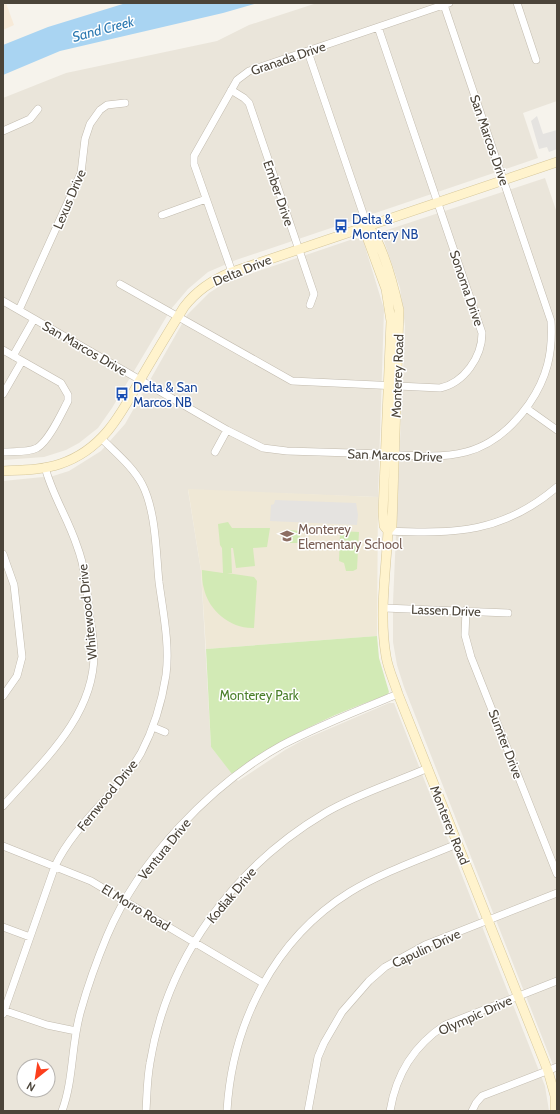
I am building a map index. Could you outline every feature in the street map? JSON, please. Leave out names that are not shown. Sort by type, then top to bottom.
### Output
[{"type":"street","points":[[517,3],[536,60]]},
{"type":"street","name":"Granada Drive","points":[[232,272],[194,164],[194,156],[231,90],[243,74],[446,4]]},
{"type":"street","name":"San Marcos Drive","points":[[3,301],[251,444],[273,450],[438,457],[472,451],[497,438],[526,408],[542,382],[551,355],[550,321],[446,4]]},
{"type":"street","name":"Sonoma Drive","points":[[120,284],[292,381],[440,388],[446,387],[459,379],[477,356],[482,343],[482,333],[378,27]]},
{"type":"street","name":"Monterey Road","points":[[308,52],[368,225],[367,237],[390,306],[393,386],[383,519],[384,526],[388,531],[384,608],[386,657],[398,694],[548,1071],[555,1096],[555,1111]]},
{"type":"street","name":"Ember Drive","points":[[231,90],[249,103],[314,294],[310,305]]},
{"type":"street","name":"Lexus Drive","points":[[19,310],[81,173],[86,138],[90,124],[100,110],[107,105],[125,103]]},
{"type":"street","points":[[3,131],[30,119],[38,109]]},
{"type":"street","name":"Delta Drive","points":[[3,471],[45,468],[70,460],[92,448],[102,439],[114,426],[177,317],[192,297],[202,288],[232,272],[557,162]]},
{"type":"street","points":[[162,215],[206,199]]},
{"type":"street","points":[[13,356],[34,319]]},
{"type":"street","points":[[3,350],[61,384],[68,395],[68,401],[44,442],[37,448],[3,452]]},
{"type":"street","points":[[3,394],[22,361]]},
{"type":"street","points":[[526,408],[557,430]]},
{"type":"street","points":[[215,452],[227,430]]},
{"type":"street","name":"Fernwood Drive","points":[[3,1011],[55,866],[68,841],[133,765],[153,727],[164,687],[167,661],[150,508],[142,484],[135,473],[102,439]]},
{"type":"street","name":"Whitewood Drive","points":[[3,806],[56,746],[74,722],[85,700],[92,670],[93,638],[82,559],[68,522],[53,495],[45,468]]},
{"type":"street","points":[[388,531],[439,533],[481,527],[500,522],[520,513],[545,497],[557,487]]},
{"type":"street","points":[[3,554],[14,585],[22,657],[17,676],[3,696]]},
{"type":"street","name":"Lassen Drive","points":[[384,608],[508,612]]},
{"type":"street","name":"Sumter Drive","points":[[466,610],[465,635],[472,657],[557,874]]},
{"type":"street","name":"Ventura Drive","points":[[62,1111],[81,1011],[107,935],[125,901],[147,868],[177,830],[194,812],[233,779],[281,746],[305,733],[398,694]]},
{"type":"street","points":[[153,727],[165,732]]},
{"type":"street","name":"Kodiak Drive","points":[[146,1111],[150,1063],[162,1014],[177,976],[194,942],[215,911],[242,879],[265,856],[292,835],[342,804],[428,768]]},
{"type":"street","points":[[227,1111],[228,1091],[235,1054],[248,1014],[263,983],[276,963],[299,935],[332,904],[381,875],[457,844]]},
{"type":"street","name":"El Morro Road","points":[[3,846],[92,881],[263,983]]},
{"type":"street","name":"Capulin Drive","points":[[308,1111],[318,1057],[333,1027],[356,994],[385,967],[425,945],[557,893]]},
{"type":"street","points":[[3,927],[30,937]]},
{"type":"street","name":"Olympic Drive","points":[[390,1111],[399,1075],[413,1053],[424,1041],[445,1026],[557,981]]},
{"type":"street","points":[[3,1011],[47,1025],[76,1031]]},
{"type":"street","points":[[472,1111],[476,1102],[482,1096],[557,1067]]},
{"type":"shaded area","points":[[3,3],[6,3],[14,25],[3,30]]},
{"type":"shaded area","points":[[317,3],[557,3],[557,101],[523,113],[538,158],[236,260],[208,272],[188,289],[171,309],[112,408],[98,428],[79,443],[66,450],[44,457],[3,460],[3,98],[66,73],[217,41],[249,25]]},
{"type":"shaded area","points":[[537,116],[543,134],[557,130],[557,149],[549,152],[547,147],[539,149],[531,121]]},
{"type":"shaded area","points":[[545,178],[557,213],[557,1075],[404,687],[397,665],[393,642],[393,603],[405,326],[400,288],[381,232]]},
{"type":"shaded area","points":[[356,238],[363,240],[384,309],[378,497],[188,490],[201,571],[211,747],[238,781],[303,740],[389,703],[394,703],[545,1086],[549,1111],[3,1111],[3,481],[53,476],[69,471],[101,451],[125,424],[187,315],[209,293],[223,284]]},
{"type":"shaded area","name":"Monterey Elementary School","points":[[188,489],[378,497],[377,636],[206,649],[201,571]]},
{"type":"shaded area","points":[[275,500],[356,503],[358,515],[357,525],[270,521],[271,505],[274,504]]},
{"type":"green space","points":[[228,522],[232,528],[270,528],[267,547],[253,548],[255,566],[236,568],[233,548],[231,548],[232,573],[227,573],[254,577],[257,581],[254,628],[245,628],[229,622],[222,617],[211,605],[203,587],[202,570],[223,573],[222,548],[220,545],[218,524]]},
{"type":"green space","points":[[290,530],[300,531],[300,543],[290,543]]},
{"type":"green space","points":[[341,531],[359,532],[357,569],[353,571],[346,571],[344,563],[339,561]]},
{"type":"green space","name":"Monterey Park","points":[[377,636],[379,658],[389,692],[387,695],[306,728],[269,749],[232,774],[211,747],[206,649]]},
{"type":"water","name":"Sand Creek","points":[[126,3],[258,3],[223,13],[60,51],[3,75],[3,45],[48,27]]},
{"type":"place","name":"Delta & Montery NB","points":[[341,226]]},
{"type":"place","name":"Delta & San Marcos NB","points":[[122,394]]},
{"type":"place","name":"Monterey Elementary School","points":[[287,536]]}]
